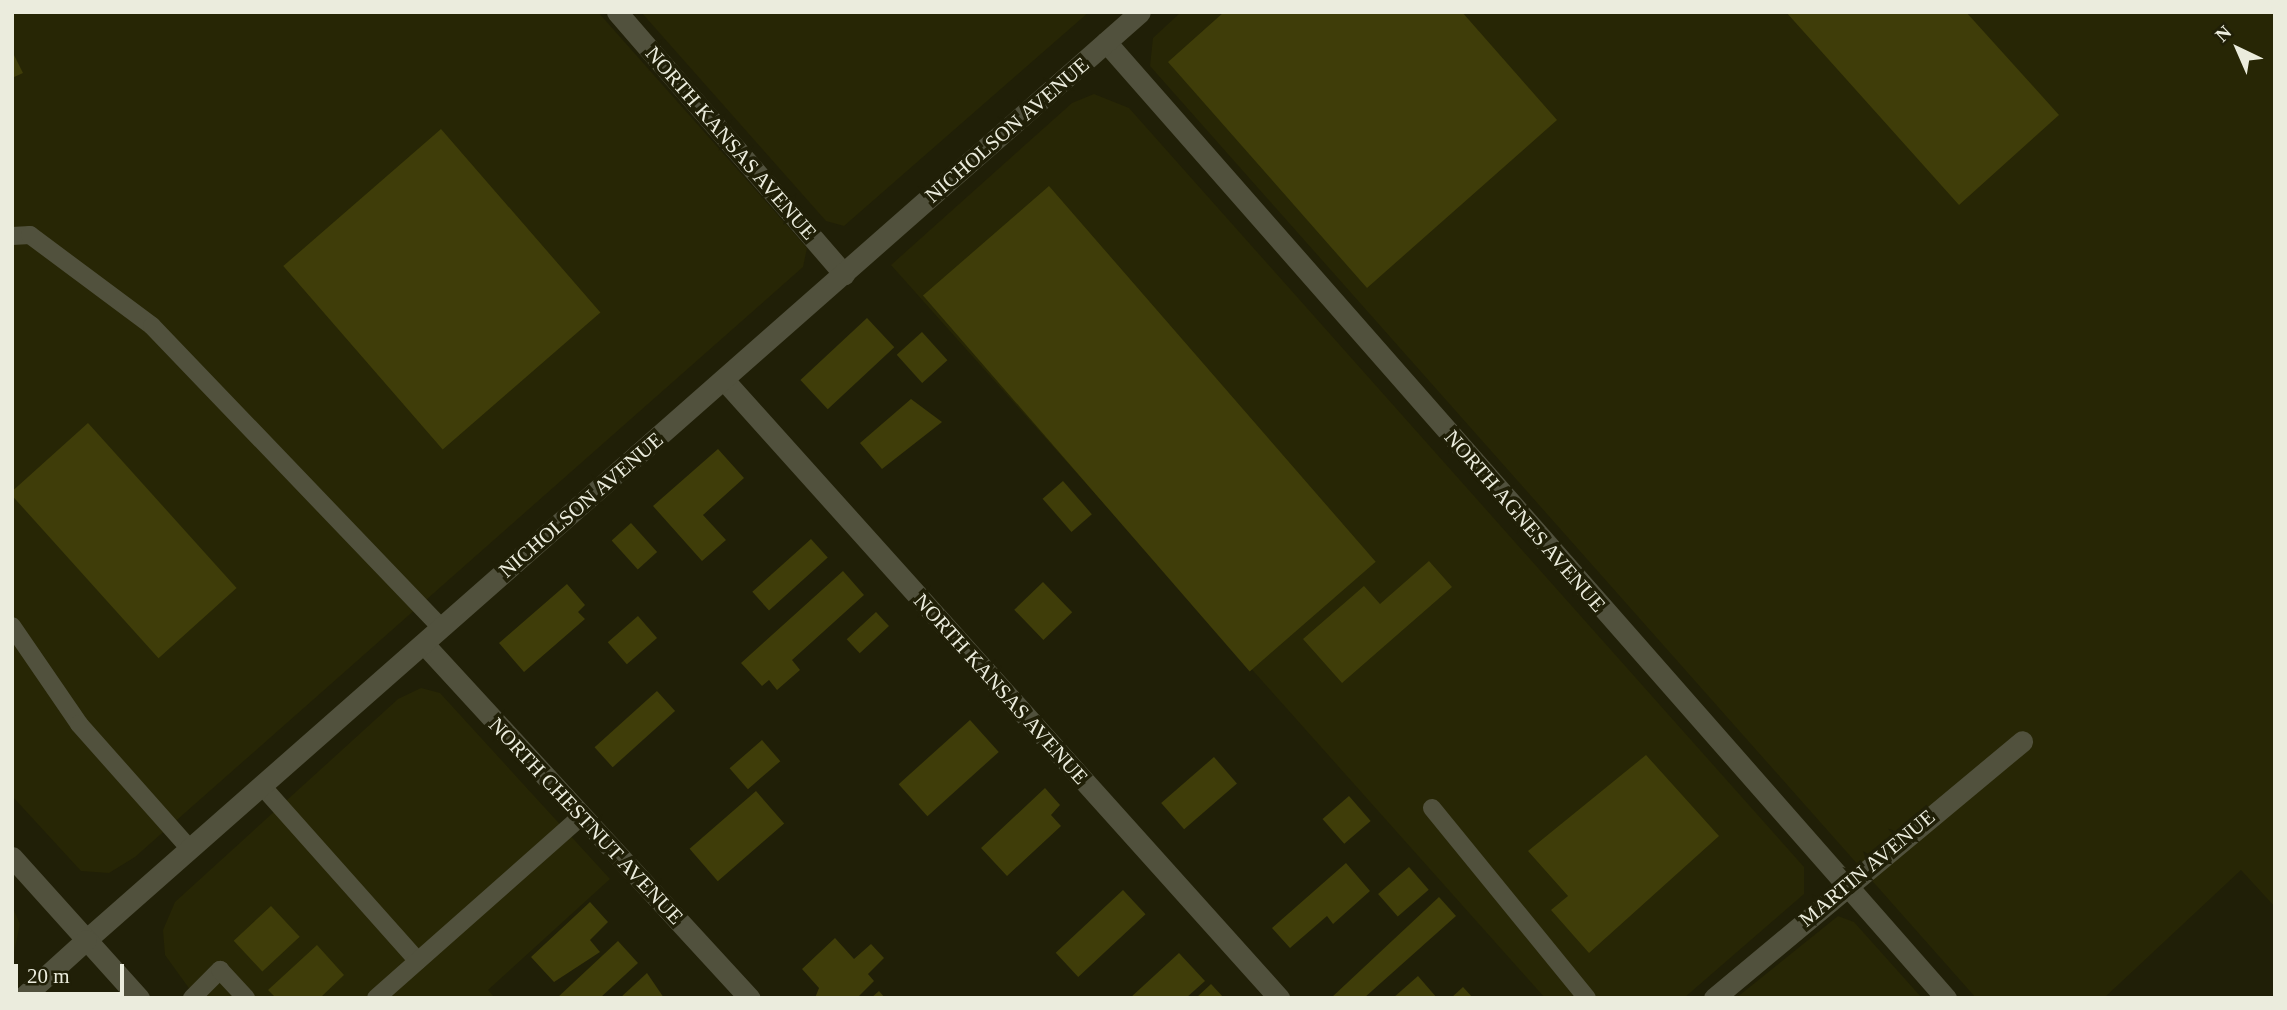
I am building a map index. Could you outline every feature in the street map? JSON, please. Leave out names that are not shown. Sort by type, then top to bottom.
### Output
[{"type":"street","name":"NORTH KANSAS AVENUE","points":[[617,12],[844,274]]},
{"type":"street","name":"NICHOLSON AVENUE","points":[[22,998],[1140,12]]},
{"type":"street","name":"NORTH AGNES AVENUE","points":[[1106,43],[1843,885],[1946,998]]},
{"type":"street","name":"NORTH KANSAS AVENUE","points":[[724,380],[1279,998]]},
{"type":"street","name":"NORTH CHESTNUT AVENUE","points":[[424,644],[749,998]]},
{"type":"street","name":"MARTIN AVENUE","points":[[1714,998],[1843,885],[2022,741]]},
{"type":"street","points":[[12,857],[139,998]]},
{"type":"lane","points":[[12,236],[30,235],[152,326],[442,628]]},
{"type":"lane","points":[[12,626],[79,724],[190,849]]},
{"type":"lane","points":[[262,786],[418,961]]},
{"type":"lane","points":[[1432,808],[1587,998]]},
{"type":"lane","points":[[376,998],[582,816]]},
{"type":"lane","points":[[192,998],[219,970],[246,998]]},
{"type":"shaded area","points":[[12,12],[598,12],[807,248],[803,267],[135,857],[109,873],[81,871],[12,796]]},
{"type":"shaded area","points":[[641,12],[1089,12],[844,226],[826,221]]},
{"type":"shaded area","points":[[1181,12],[2275,12],[2275,907],[2241,870],[2104,998],[1976,998],[1150,66],[1153,38]]},
{"type":"shaded area","points":[[1094,94],[1129,108],[1804,867],[1804,894],[1684,998],[1545,998],[891,265],[1072,103]]},
{"type":"shaded area","points":[[421,688],[440,693],[610,879],[488,990],[495,998],[196,998],[165,955],[163,930],[175,902],[398,699]]},
{"type":"shaded area","points":[[12,906],[20,924],[12,962]]},
{"type":"shaded area","points":[[1838,916],[1854,922],[1922,998],[1736,998]]},
{"type":"building","points":[[1224,12],[1462,12],[1557,120],[1367,288],[1168,62]]},
{"type":"building","points":[[1786,12],[1966,12],[2059,115],[1959,205]]},
{"type":"building","points":[[12,51],[23,73],[12,78]]},
{"type":"building","points":[[441,129],[600,312],[443,450],[283,266]]},
{"type":"building","points":[[1049,186],[1376,562],[1250,671],[923,296]]},
{"type":"building","points":[[867,318],[894,347],[828,409],[800,380]]},
{"type":"building","points":[[922,332],[947,360],[922,383],[897,355]]},
{"type":"building","points":[[911,399],[942,422],[882,469],[860,443]]},
{"type":"building","points":[[88,423],[237,588],[159,658],[12,496],[12,491]]},
{"type":"building","points":[[718,449],[744,478],[703,515],[726,540],[702,561],[653,506]]},
{"type":"building","points":[[1063,481],[1092,514],[1071,532],[1043,499]]},
{"type":"building","points":[[631,523],[657,552],[638,569],[612,540]]},
{"type":"building","points":[[811,539],[828,558],[769,610],[752,592]]},
{"type":"building","points":[[1429,561],[1452,587],[1342,683],[1303,639],[1364,586],[1380,604]]},
{"type":"building","points":[[843,571],[864,595],[792,660],[800,670],[777,690],[769,680],[762,686],[741,663]]},
{"type":"building","points":[[1043,582],[1072,612],[1043,640],[1014,610]]},
{"type":"building","points":[[567,584],[585,605],[578,612],[585,619],[524,672],[499,643]]},
{"type":"building","points":[[876,612],[889,626],[860,653],[847,639]]},
{"type":"building","points":[[638,616],[657,638],[627,664],[608,642]]},
{"type":"building","points":[[657,691],[675,711],[613,767],[595,747]]},
{"type":"building","points":[[970,720],[999,752],[927,816],[899,784]]},
{"type":"building","points":[[762,740],[780,761],[748,789],[730,768]]},
{"type":"building","points":[[1646,755],[1719,836],[1589,953],[1551,910],[1568,896],[1528,851]]},
{"type":"building","points":[[1214,757],[1237,783],[1184,829],[1161,803]]},
{"type":"building","points":[[1045,788],[1060,805],[1051,815],[1061,826],[1007,876],[981,848]]},
{"type":"building","points":[[756,791],[784,823],[718,881],[690,849]]},
{"type":"building","points":[[1349,796],[1371,821],[1344,844],[1323,819]]},
{"type":"building","points":[[1346,863],[1370,891],[1333,924],[1327,916],[1290,948],[1272,928]]},
{"type":"building","points":[[1409,867],[1429,890],[1398,917],[1378,894]]},
{"type":"building","points":[[1123,890],[1146,914],[1078,977],[1056,953]]},
{"type":"building","points":[[1439,897],[1456,916],[1364,998],[1331,998]]},
{"type":"building","points":[[590,902],[608,922],[590,940],[600,952],[554,982],[531,957]]},
{"type":"building","points":[[271,906],[300,937],[262,971],[234,941]]},
{"type":"building","points":[[835,938],[854,959],[871,944],[884,958],[868,974],[874,981],[857,998],[815,998],[819,988],[802,969]]},
{"type":"building","points":[[618,941],[638,963],[600,998],[557,998]]},
{"type":"building","points":[[317,945],[344,975],[320,998],[276,998],[268,990]]},
{"type":"building","points":[[1179,953],[1205,981],[1186,998],[1130,998]]},
{"type":"building","points":[[647,973],[664,998],[620,998]]},
{"type":"building","points":[[1418,976],[1437,998],[1393,998]]},
{"type":"building","points":[[1211,984],[1224,998],[1196,998]]},
{"type":"building","points":[[1463,987],[1473,998],[1451,998]]},
{"type":"building","points":[[879,991],[885,998],[871,998]]}]
